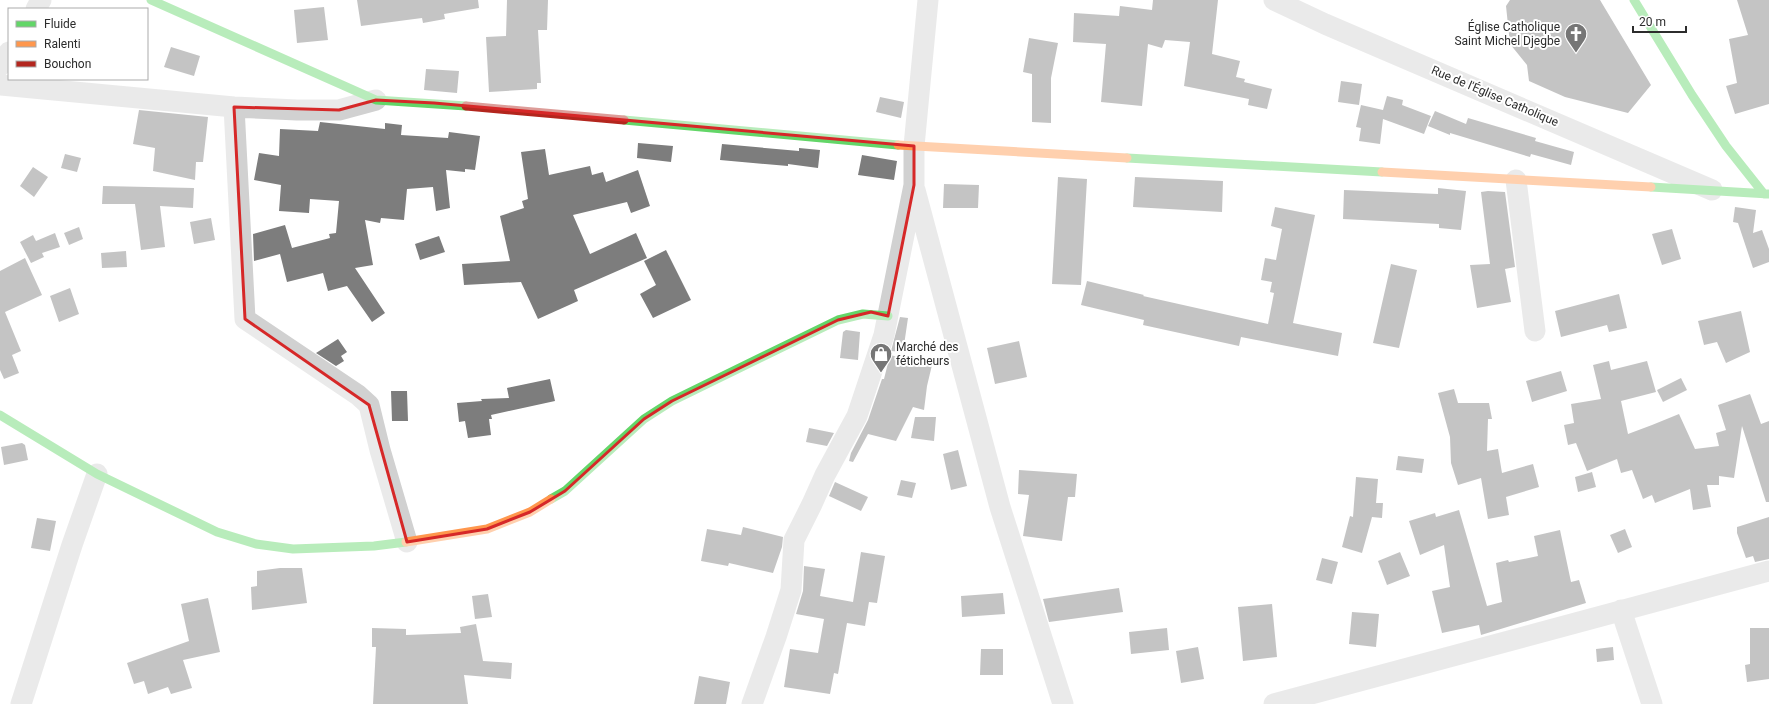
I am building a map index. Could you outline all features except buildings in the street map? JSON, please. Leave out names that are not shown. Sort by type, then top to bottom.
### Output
[{"type":"street","points":[[151,0],[376,100]]},
{"type":"street","points":[[752,704],[791,590],[794,540],[825,475],[857,416],[884,335],[914,185],[914,146],[928,0]]},
{"type":"street","name":"Rue de l'Église Catholique","points":[[1274,0],[1325,24],[1717,192]]},
{"type":"street","points":[[1634,0],[1726,146],[1767,198]]},
{"type":"street","points":[[0,66],[8,54]]},
{"type":"street","points":[[0,85],[234,107],[296,110],[339,110],[376,100],[434,103],[914,146],[1717,192],[1767,198]]},
{"type":"street","points":[[234,107],[245,319],[358,395],[369,405],[380,450],[407,542]]},
{"type":"street","points":[[1516,180],[1535,331]]},
{"type":"street","points":[[914,185],[1000,507],[1064,704]]},
{"type":"street","points":[[0,415],[97,474],[217,532],[256,544],[293,549],[374,546],[487,529],[530,512],[565,492],[644,419],[672,401],[838,320],[856,314],[871,312],[888,316]]},
{"type":"street","points":[[20,704],[97,474]]},
{"type":"street","points":[[1274,704],[1769,571]]},
{"type":"street","points":[[1621,610],[1652,704]]},
{"type":"highlighted area","points":[[376,100],[434,103],[914,146],[914,185],[888,316],[871,312],[838,320],[672,401],[644,419],[565,491],[530,512],[487,529],[407,542],[369,405],[245,319],[234,107],[339,110]]},
{"type":"traffic: fast","points":[[151,0],[376,100],[466,106]]},
{"type":"traffic: fast","points":[[1634,0],[1692,95],[1726,146],[1764,194]]},
{"type":"traffic: fast","points":[[624,120],[898,145]]},
{"type":"traffic: fast","points":[[1127,158],[1382,172]]},
{"type":"traffic: fast","points":[[1651,187],[1769,194]]},
{"type":"traffic: fast","points":[[551,499],[565,491],[644,419],[672,401],[838,320],[863,314],[888,316]]},
{"type":"traffic: fast","points":[[0,415],[97,474],[217,532],[256,544],[293,549],[374,546],[406,542]]},
{"type":"traffic: slow","points":[[898,145],[1127,158]]},
{"type":"traffic: slow","points":[[1382,172],[1651,187]]},
{"type":"traffic: slow","points":[[406,542],[487,529],[530,512],[551,499]]},
{"type":"traffic: jam","points":[[466,106],[624,120]]},
{"type":"place","name":"Église Catholique Saint Michel Djegbe","points":[[1576,54]]},
{"type":"place","name":"Marché des féticheurs","points":[[881,374]]}]
